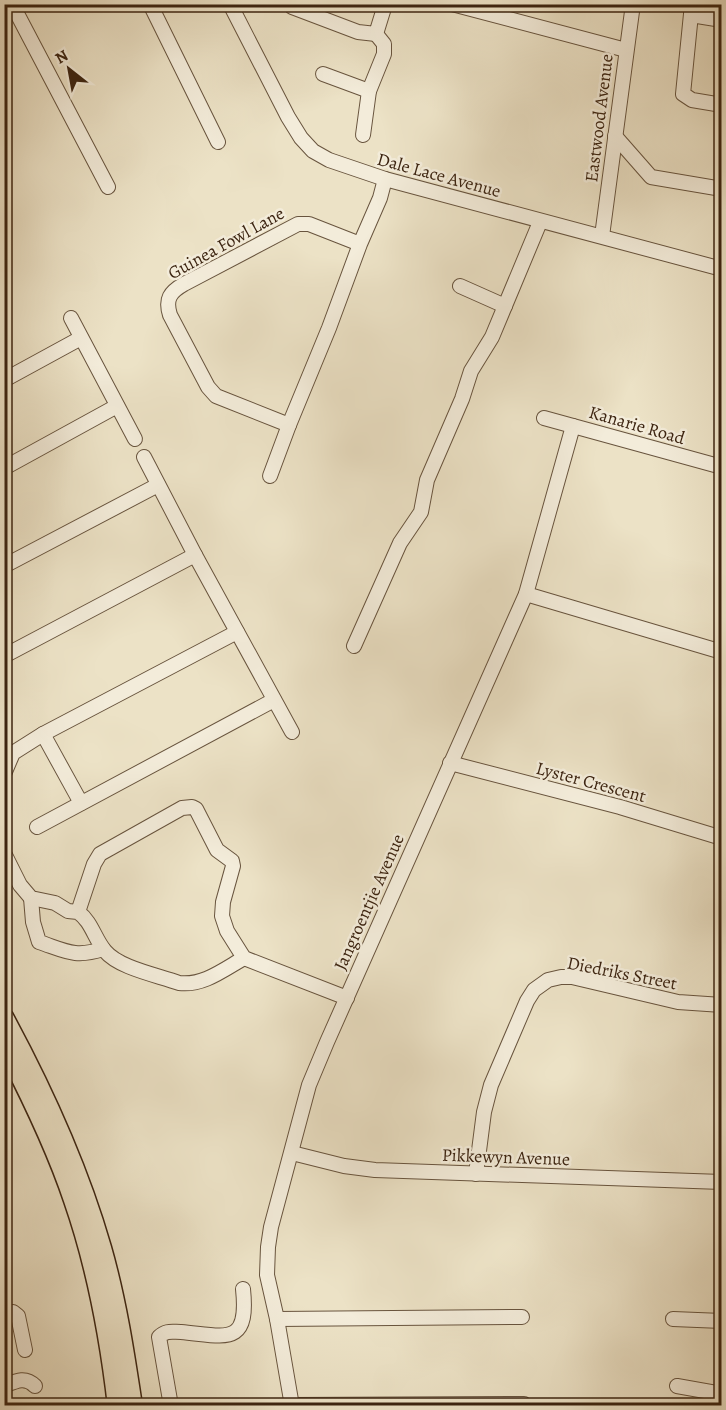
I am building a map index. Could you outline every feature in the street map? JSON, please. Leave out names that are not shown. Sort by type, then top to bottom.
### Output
[{"type":"main road","points":[[4,1017],[50,1107],[85,1193],[114,1294],[133,1406]]},
{"type":"main road","points":[[4,1045],[37,1112],[73,1200],[91,1258],[102,1305],[117,1406]]},
{"type":"street","points":[[12,4],[108,187]]},
{"type":"street","points":[[150,4],[218,142]]},
{"type":"street","name":"Dale Lace Avenue","points":[[230,4],[300,138],[314,151],[329,160],[385,179],[540,222],[602,236],[722,269]]},
{"type":"street","points":[[376,34],[386,4]]},
{"type":"street","points":[[452,4],[626,50]]},
{"type":"street","name":"Eastwood Avenue","points":[[602,236],[633,4]]},
{"type":"street","points":[[292,7],[358,32],[376,34],[384,44],[384,54],[369,91],[363,135]]},
{"type":"street","points":[[722,20],[692,10],[683,94],[692,100],[722,105]]},
{"type":"street","points":[[323,74],[369,91]]},
{"type":"street","points":[[615,136],[651,177],[722,189]]},
{"type":"street","points":[[270,476],[380,198],[385,179]]},
{"type":"street","points":[[354,646],[400,543],[421,512],[428,480],[462,399],[471,371],[492,337],[540,222]]},
{"type":"street","name":"Guinea Fowl Lane","points":[[289,425],[220,399],[212,392],[170,315],[168,298],[184,284],[298,224],[309,224],[360,244]]},
{"type":"street","points":[[460,286],[505,306]]},
{"type":"street","points":[[71,318],[135,439]]},
{"type":"street","points":[[4,380],[81,338]]},
{"type":"street","points":[[4,468],[117,406]]},
{"type":"street","name":"Kanarie Road","points":[[544,418],[722,467]]},
{"type":"street","name":"Jangroentjie Avenue","points":[[292,1405],[278,1320],[267,1275],[268,1247],[271,1227],[309,1085],[526,594],[573,426]]},
{"type":"street","points":[[144,457],[292,732]]},
{"type":"street","points":[[4,566],[158,485]]},
{"type":"street","points":[[4,656],[195,555]]},
{"type":"street","points":[[526,594],[722,652]]},
{"type":"street","points":[[4,774],[13,753],[43,734],[237,632]]},
{"type":"street","points":[[37,827],[274,700]]},
{"type":"street","points":[[43,734],[81,803]]},
{"type":"street","name":"Lyster Crescent","points":[[450,763],[621,807],[722,838]]},
{"type":"street","points":[[78,912],[94,864],[100,854],[182,808],[192,807],[196,809],[218,850],[232,861],[234,866],[223,902],[222,916],[227,931],[244,958],[347,998]]},
{"type":"street","points":[[4,853],[20,885],[31,898],[33,922],[39,942],[75,954],[87,954],[103,949]]},
{"type":"street","points":[[31,898],[55,903],[68,911],[78,912],[89,922],[103,949],[118,962],[179,982],[189,984],[212,977],[244,958]]},
{"type":"street","name":"Diedriks Street","points":[[476,1174],[484,1112],[491,1085],[527,1001],[541,984],[561,977],[572,977],[678,1002],[722,1005]]},
{"type":"street","name":"Pikkewyn Avenue","points":[[292,1153],[344,1166],[375,1170],[722,1182]]},
{"type":"street","points":[[171,1406],[159,1337],[168,1331],[226,1335],[235,1332],[244,1319],[243,1289]]},
{"type":"street","points":[[4,1314],[13,1312],[18,1316],[26,1350]]},
{"type":"street","points":[[278,1320],[522,1317]]},
{"type":"street","points":[[673,1318],[722,1321]]},
{"type":"street","points":[[4,1386],[24,1380],[35,1386]]},
{"type":"street","points":[[677,1386],[722,1394]]},
{"type":"street","points":[[292,1405],[524,1404]]}]
